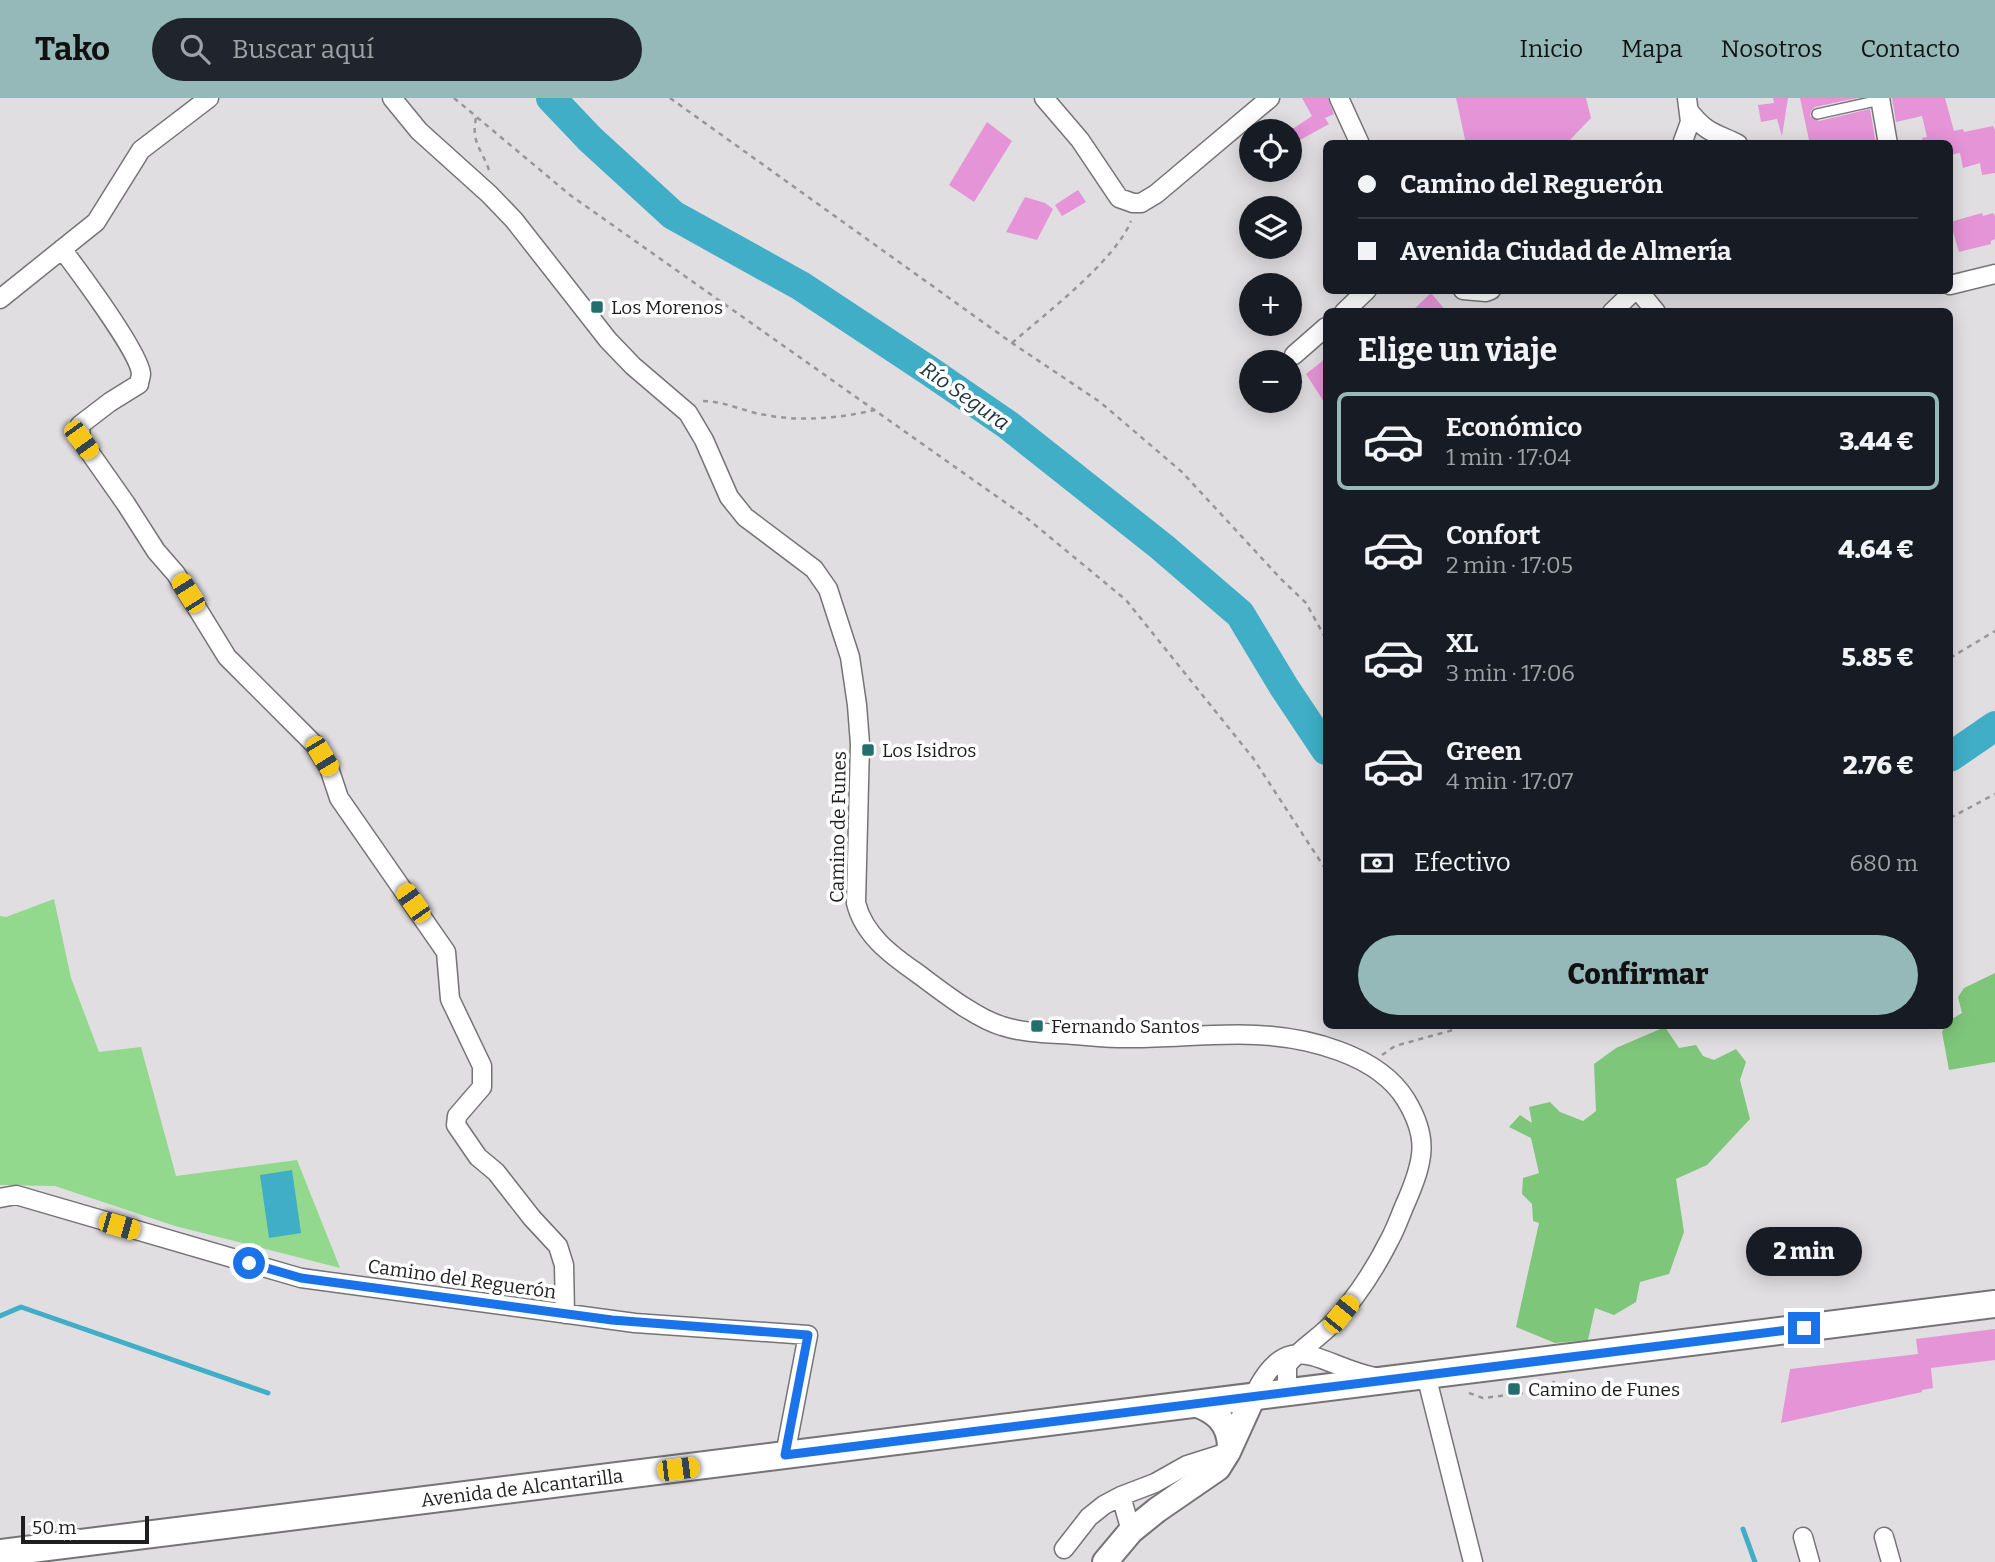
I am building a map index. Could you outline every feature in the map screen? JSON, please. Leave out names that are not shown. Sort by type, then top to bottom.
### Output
[{"type":"main road","name":"Avenida de Alcantarilla","points":[[0,1553],[1995,1304]]},
{"type":"main road","points":[[1105,1562],[1131,1531],[1169,1500],[1218,1468],[1253,1397]]},
{"type":"main road","points":[[1195,1404],[1212,1411],[1223,1421],[1229,1436],[1229,1449]]},
{"type":"street","points":[[0,299],[96,222],[141,150],[209,98]]},
{"type":"street","name":"Camino de Funes","points":[[393,98],[419,131],[514,220],[608,340],[633,366],[688,413],[704,440],[729,497],[745,517],[814,569],[828,589],[850,657],[858,705],[860,744],[856,903],[860,921],[876,939],[899,960],[950,997],[1001,1026],[1037,1032],[1129,1038],[1226,1035],[1280,1037],[1332,1049],[1369,1064],[1398,1087],[1416,1116],[1422,1136],[1422,1153],[1417,1175],[1391,1238],[1361,1287],[1332,1324],[1298,1355]]},
{"type":"street","points":[[1044,98],[1080,140],[1119,198],[1133,203],[1140,203],[1156,194],[1270,98]]},
{"type":"street","points":[[1339,98],[1358,140]]},
{"type":"street","points":[[1880,99],[1887,140]]},
{"type":"street","points":[[1683,140],[1690,122],[1689,105]]},
{"type":"street","points":[[1689,105],[1700,126],[1728,140]]},
{"type":"street","points":[[62,249],[133,353],[141,373],[139,384],[80,425],[81,440],[156,551],[176,574],[227,657],[314,744],[329,768],[339,798],[446,952],[450,999],[482,1066],[482,1087],[457,1116],[456,1125],[478,1157],[496,1172],[558,1246],[564,1265],[565,1314]]},
{"type":"street","points":[[1953,284],[1995,274]]},
{"type":"street","points":[[1347,308],[1363,294]]},
{"type":"street","points":[[1616,308],[1632,294]]},
{"type":"street","points":[[1640,294],[1652,308]]},
{"type":"street","points":[[1300,350],[1323,330]]},
{"type":"street","name":"Camino del Reguerón","points":[[0,1198],[16,1195],[301,1278],[635,1323],[808,1335],[785,1455]]},
{"type":"street","points":[[1332,1324],[1332,1346],[1348,1370]]},
{"type":"street","points":[[1293,1392],[1287,1381],[1286,1369],[1290,1361],[1298,1355]]},
{"type":"street","points":[[1253,1397],[1268,1369],[1280,1360],[1298,1355],[1318,1356],[1348,1370],[1392,1379]]},
{"type":"street","points":[[1426,1375],[1473,1562]]},
{"type":"street","points":[[1064,1549],[1088,1517],[1121,1496],[1229,1449]]},
{"type":"street","points":[[1121,1496],[1131,1531]]},
{"type":"street","points":[[1803,1537],[1810,1562]]},
{"type":"street","points":[[1884,1537],[1891,1562]]},
{"type":"lane","points":[[1817,114],[1880,99]]},
{"type":"path","points":[[454,98],[570,195],[1023,514],[1126,600],[1253,758],[1323,865]]},
{"type":"path","points":[[670,98],[1100,402],[1182,472],[1306,603],[1323,634]]},
{"type":"path","points":[[476,118],[473,132],[475,144],[484,156],[489,170],[489,194]]},
{"type":"path","points":[[1012,342],[1074,291],[1110,251],[1131,223],[1133,203]]},
{"type":"path","points":[[682,408],[698,401],[709,401],[792,419],[852,415],[875,410]]},
{"type":"path","points":[[1953,656],[1995,631]]},
{"type":"path","points":[[1953,816],[1995,794]]},
{"type":"path","points":[[1369,1064],[1395,1046],[1455,1029]]},
{"type":"green space","points":[[54,899],[71,978],[99,1052],[141,1047],[176,1176],[297,1160],[340,1268],[175,1226],[55,1186],[0,1185],[0,916],[6,917]]},
{"type":"green space","points":[[1995,973],[1995,1062],[1949,1070],[1942,1032],[1944,1029],[1953,1029],[1953,1018],[1962,1013],[1958,997],[1964,988]]},
{"type":"green space","points":[[1660,1029],[1666,1029],[1679,1048],[1696,1045],[1703,1056],[1714,1060],[1736,1049],[1746,1062],[1740,1080],[1750,1119],[1707,1165],[1676,1179],[1684,1232],[1669,1274],[1640,1282],[1636,1302],[1614,1315],[1595,1308],[1588,1340],[1555,1343],[1516,1327],[1539,1223],[1533,1221],[1532,1204],[1522,1194],[1523,1178],[1539,1173],[1531,1138],[1509,1127],[1520,1115],[1532,1123],[1529,1107],[1550,1102],[1560,1112],[1583,1121],[1596,1111],[1594,1064],[1616,1048]]},
{"type":"water","points":[[292,1170],[301,1233],[269,1238],[260,1175]]},
{"type":"building","points":[[1302,98],[1328,98],[1334,114],[1325,118],[1329,124],[1302,139],[1302,123],[1312,116]]},
{"type":"building","points":[[1456,98],[1586,98],[1591,118],[1570,140],[1465,140]]},
{"type":"building","points":[[1773,98],[1788,98],[1782,136],[1777,119],[1761,122],[1758,105],[1774,103]]},
{"type":"building","points":[[1800,98],[1857,98],[1815,107],[1810,116],[1819,121],[1870,109],[1875,140],[1809,140]]},
{"type":"building","points":[[1892,98],[1945,98],[1954,131],[1963,129],[1964,132],[1993,126],[1995,173],[1982,175],[1980,163],[1963,168],[1960,153],[1953,154],[1953,140],[1922,140],[1927,137],[1922,116],[1896,122]]},
{"type":"building","points":[[987,122],[1012,141],[974,202],[949,185]]},
{"type":"building","points":[[1078,190],[1086,202],[1062,216],[1055,205]]},
{"type":"building","points":[[1025,197],[1045,203],[1053,209],[1037,240],[1006,232]]},
{"type":"building","points":[[1982,213],[1983,216],[1993,213],[1995,239],[1991,244],[1959,252],[1953,221]]},
{"type":"building","points":[[1432,294],[1444,308],[1415,308]]},
{"type":"building","points":[[1323,360],[1323,400],[1306,374]]},
{"type":"building","points":[[1995,1329],[1995,1360],[1931,1368],[1933,1388],[1781,1423],[1790,1369],[1918,1354],[1916,1339]]},
{"type":"waterway","name":"Río Segura","points":[[551,98],[590,139],[673,215],[801,286],[928,370],[1008,425],[1162,547],[1240,614],[1323,746]]},
{"type":"waterway","name":"Río Segura","points":[[1953,755],[1995,726]]},
{"type":"waterway","points":[[0,1316],[21,1307],[268,1393]]},
{"type":"waterway","points":[[1743,1529],[1755,1562]]},
{"type":"place","name":"Los Morenos","points":[[597,307]]},
{"type":"place","name":"Los Isidros","points":[[868,750]]},
{"type":"place","name":"Fernando Santos","points":[[1037,1026]]},
{"type":"place","name":"Camino de Funes","points":[[1514,1389]]},
{"type":"route","points":[[249,1263],[301,1278],[635,1323],[808,1335],[785,1455],[1804,1328]]}]
